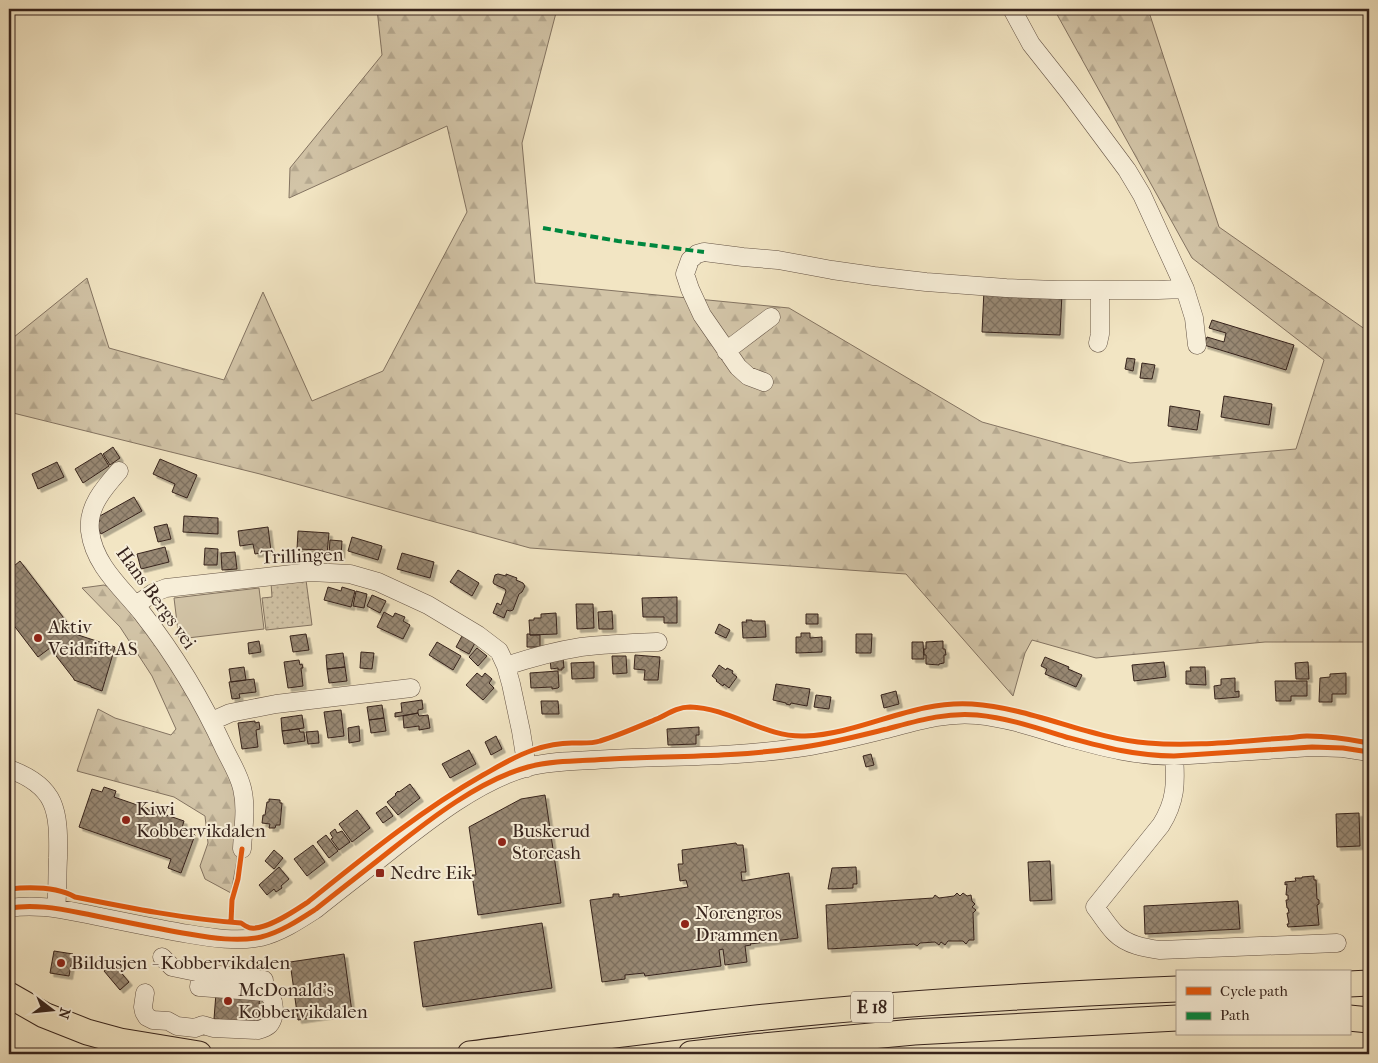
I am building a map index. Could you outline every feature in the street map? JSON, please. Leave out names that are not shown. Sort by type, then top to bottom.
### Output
[{"type":"highway","points":[[1350,984],[1369,983]]},
{"type":"highway","name":"E 18","points":[[470,1054],[747,1019],[873,1007],[1054,994],[1176,989]]},
{"type":"highway","points":[[9,995],[44,1015],[120,1042],[199,1054]]},
{"type":"highway","points":[[1350,1012],[1369,1012]]},
{"type":"highway","name":"E 18","points":[[691,1054],[914,1032],[1176,1018]]},
{"type":"highway","points":[[1350,1018],[1369,1020]]},
{"type":"street","points":[[1012,9],[1031,44],[1069,92],[1142,195],[1185,289],[1194,318],[1197,344]]},
{"type":"street","points":[[764,382],[748,376],[738,367],[702,315],[685,274],[690,260],[695,256],[704,252],[743,258],[778,260],[841,271],[926,282],[1006,288],[1185,289]]},
{"type":"street","points":[[1098,343],[1100,334],[1100,290]]},
{"type":"street","points":[[726,350],[770,317]]},
{"type":"street","name":"Hans Bergs vei","points":[[119,471],[101,493],[94,506],[90,531],[101,562],[158,634],[212,721],[242,787],[244,812],[242,849]]},
{"type":"street","name":"Trillingen","points":[[136,605],[153,593],[166,588],[310,572],[350,574],[378,582],[447,616],[478,635],[498,652],[506,666],[521,731],[527,768]]},
{"type":"street","points":[[506,666],[526,659],[579,647],[658,642]]},
{"type":"street","points":[[212,721],[230,713],[276,704],[411,688]]},
{"type":"street","points":[[9,908],[31,906],[56,908],[210,938],[238,939],[261,937],[297,921],[316,909],[421,827],[468,795],[499,778],[527,768],[542,764],[579,761],[730,755],[782,750],[833,742],[926,719],[960,714],[1001,718],[1112,749],[1138,754],[1174,756],[1312,747],[1343,748],[1369,752]]},
{"type":"street","points":[[1174,756],[1176,779],[1168,814],[1095,907],[1116,934],[1128,942],[1143,948],[1160,950],[1338,943]]},
{"type":"street","points":[[9,769],[21,773],[37,783],[48,795],[54,806],[58,821],[58,892],[56,908]]},
{"type":"street","points":[[162,957],[172,967],[201,973],[199,987],[264,980]]},
{"type":"street","points":[[145,993],[143,1007],[147,1018],[168,1021],[177,1026],[258,1030],[270,1024],[274,1001],[269,994],[230,983]]},
{"type":"green space","points":[[377,9],[557,9],[522,143],[535,283],[789,308],[982,422],[1130,463],[1296,449],[1324,360],[1192,258],[1054,9],[1148,9],[1219,227],[1369,332],[1369,642],[1265,642],[1096,658],[1032,640],[1025,653],[1013,696],[906,574],[530,548],[260,474],[9,412],[9,337],[14,337],[87,278],[109,348],[224,380],[263,292],[312,401],[383,371],[467,212],[447,126],[289,198],[290,168],[382,55]]},
{"type":"green space","points":[[306,580],[312,625],[266,630],[262,598],[272,597],[271,583]]},
{"type":"green space","points":[[104,585],[111,588],[171,664],[238,787],[240,811],[237,860],[231,893],[205,879],[200,866],[208,843],[205,816],[174,797],[77,771],[98,709],[115,718],[171,735],[176,729],[152,676],[120,627],[82,588]]},
{"type":"green space","points":[[259,588],[264,629],[179,639],[174,598]]},
{"type":"building","points":[[984,290],[1062,293],[1060,335],[982,332]]},
{"type":"building","points":[[1212,320],[1294,345],[1286,370],[1204,345],[1207,337],[1224,342],[1226,333],[1209,328]]},
{"type":"building","points":[[1127,358],[1135,359],[1133,371],[1125,369]]},
{"type":"building","points":[[1142,363],[1155,365],[1152,379],[1140,378]]},
{"type":"building","points":[[1224,396],[1272,404],[1269,425],[1221,417]]},
{"type":"building","points":[[1170,406],[1200,411],[1197,430],[1168,426]]},
{"type":"building","points":[[113,447],[120,458],[110,465],[103,454]]},
{"type":"building","points":[[101,453],[109,466],[83,483],[75,469]]},
{"type":"building","points":[[160,459],[197,475],[187,498],[172,492],[175,484],[153,474]]},
{"type":"building","points":[[57,462],[64,477],[38,489],[32,474]]},
{"type":"building","points":[[134,497],[142,511],[101,534],[95,523],[100,521],[98,517]]},
{"type":"building","points":[[184,516],[218,518],[218,534],[183,532]]},
{"type":"building","points":[[167,524],[171,539],[158,542],[154,527]]},
{"type":"building","points":[[268,527],[271,551],[255,554],[253,544],[240,546],[238,531]]},
{"type":"building","points":[[298,531],[329,533],[327,554],[323,553],[323,550],[297,549]]},
{"type":"building","points":[[352,537],[382,546],[378,560],[348,551]]},
{"type":"building","points":[[330,540],[342,541],[341,556],[329,555]]},
{"type":"building","points":[[165,547],[169,562],[141,569],[137,554]]},
{"type":"building","points":[[205,548],[218,549],[217,565],[204,565]]},
{"type":"building","points":[[235,552],[237,569],[222,570],[221,553]]},
{"type":"building","points":[[402,553],[434,562],[430,578],[397,569]]},
{"type":"building","points":[[20,561],[73,630],[69,632],[115,647],[102,691],[74,680],[50,648],[38,657],[9,619],[9,570]]},
{"type":"building","points":[[458,570],[479,583],[472,596],[450,582]]},
{"type":"building","points":[[506,574],[517,578],[516,580],[525,586],[519,594],[513,610],[507,610],[504,618],[493,613],[497,603],[501,605],[506,591],[493,582],[495,575],[506,576]]},
{"type":"building","points":[[328,587],[341,591],[342,587],[355,591],[351,607],[324,600]]},
{"type":"building","points":[[356,591],[367,594],[364,608],[353,606]]},
{"type":"building","points":[[372,595],[386,601],[380,613],[367,606]]},
{"type":"building","points":[[677,597],[677,623],[664,623],[664,617],[643,617],[642,598]]},
{"type":"building","points":[[576,604],[593,604],[594,628],[577,629]]},
{"type":"building","points":[[612,611],[613,629],[599,629],[598,612]]},
{"type":"building","points":[[384,612],[393,617],[395,613],[405,617],[403,621],[410,625],[403,639],[377,627]]},
{"type":"building","points":[[556,613],[557,634],[530,635],[529,620],[541,618],[541,614]]},
{"type":"building","points":[[806,614],[818,614],[818,624],[806,624]]},
{"type":"building","points":[[746,620],[765,621],[766,637],[743,638],[742,622],[747,622]]},
{"type":"building","points":[[719,624],[730,630],[726,638],[715,633]]},
{"type":"building","points":[[801,633],[810,633],[810,638],[822,637],[822,652],[796,653],[796,637],[801,637]]},
{"type":"building","points":[[306,634],[309,650],[293,652],[290,636]]},
{"type":"building","points":[[527,634],[540,635],[540,647],[527,647]]},
{"type":"building","points":[[856,634],[872,634],[871,653],[856,653]]},
{"type":"building","points":[[462,636],[475,643],[469,654],[456,647]]},
{"type":"building","points":[[259,641],[261,652],[249,654],[248,643]]},
{"type":"building","points":[[943,641],[943,649],[945,649],[946,655],[944,655],[944,663],[939,665],[926,664],[924,649],[926,649],[926,642]]},
{"type":"building","points":[[437,642],[461,656],[453,670],[429,655]]},
{"type":"building","points":[[912,642],[923,642],[924,659],[912,659]]},
{"type":"building","points":[[477,648],[487,656],[478,666],[469,657]]},
{"type":"building","points":[[361,652],[374,653],[372,669],[360,668]]},
{"type":"building","points":[[343,653],[345,667],[327,669],[326,655]]},
{"type":"building","points":[[635,655],[660,657],[658,680],[644,680],[645,670],[634,669]]},
{"type":"building","points":[[612,656],[626,656],[627,673],[613,674]]},
{"type":"building","points":[[1045,657],[1069,667],[1068,669],[1082,675],[1076,687],[1045,674],[1047,669],[1041,666]]},
{"type":"building","points":[[563,658],[564,668],[562,670],[558,670],[558,668],[551,669],[550,659]]},
{"type":"building","points":[[299,660],[303,668],[301,668],[303,686],[288,688],[284,662]]},
{"type":"building","points":[[594,662],[594,678],[572,679],[571,663]]},
{"type":"building","points":[[1164,662],[1166,677],[1134,681],[1132,665]]},
{"type":"building","points":[[1308,662],[1309,679],[1296,679],[1295,663]]},
{"type":"building","points":[[719,665],[726,670],[727,668],[733,671],[732,673],[737,677],[729,688],[724,684],[723,686],[712,676]]},
{"type":"building","points":[[244,667],[246,680],[231,682],[229,669]]},
{"type":"building","points":[[345,667],[347,681],[329,683],[327,669]]},
{"type":"building","points":[[1190,667],[1205,667],[1206,685],[1186,684],[1186,671],[1191,671]]},
{"type":"building","points":[[558,671],[558,688],[531,688],[530,673]]},
{"type":"building","points":[[477,673],[482,677],[485,673],[492,679],[489,683],[494,688],[483,700],[466,685]]},
{"type":"building","points":[[1346,673],[1346,694],[1332,694],[1332,702],[1319,702],[1320,678],[1330,677],[1330,674]]},
{"type":"building","points":[[1235,678],[1235,692],[1239,691],[1239,697],[1215,699],[1214,686],[1221,685],[1221,679]]},
{"type":"building","points":[[254,679],[256,692],[239,694],[240,698],[232,699],[229,682]]},
{"type":"building","points":[[1275,681],[1307,681],[1307,696],[1291,696],[1291,701],[1276,701]]},
{"type":"building","points":[[776,684],[810,689],[807,706],[791,703],[790,705],[773,700]]},
{"type":"building","points":[[896,691],[899,704],[884,708],[881,695]]},
{"type":"building","points":[[816,695],[831,697],[829,709],[814,707]]},
{"type":"building","points":[[422,700],[423,709],[418,710],[418,713],[395,717],[395,713],[402,712],[401,703]]},
{"type":"building","points":[[541,701],[558,701],[559,714],[542,714]]},
{"type":"building","points":[[382,705],[384,718],[369,720],[367,707]]},
{"type":"building","points":[[341,710],[344,736],[328,738],[324,712]]},
{"type":"building","points":[[418,713],[419,716],[428,715],[430,728],[419,730],[419,726],[404,728],[403,716]]},
{"type":"building","points":[[302,715],[304,728],[282,731],[281,718]]},
{"type":"building","points":[[384,718],[386,731],[371,733],[369,720]]},
{"type":"building","points":[[255,721],[255,723],[259,722],[260,729],[256,730],[258,747],[242,749],[238,723]]},
{"type":"building","points":[[359,726],[360,741],[349,743],[348,728]]},
{"type":"building","points":[[699,727],[699,735],[696,735],[696,744],[668,745],[667,729]]},
{"type":"building","points":[[299,729],[300,732],[304,732],[305,741],[284,744],[282,731]]},
{"type":"building","points":[[318,731],[319,743],[308,744],[306,732]]},
{"type":"building","points":[[496,736],[502,749],[491,755],[485,742]]},
{"type":"building","points":[[469,750],[476,764],[450,778],[442,764]]},
{"type":"building","points":[[871,754],[874,765],[866,767],[863,756]]},
{"type":"building","points":[[410,784],[420,798],[398,815],[387,802],[398,791]]},
{"type":"building","points":[[104,787],[116,791],[114,797],[184,821],[181,831],[195,835],[181,873],[168,868],[171,859],[79,827],[92,789],[102,792]]},
{"type":"building","points":[[545,795],[561,903],[478,915],[472,875],[476,875],[469,827],[521,799]]},
{"type":"building","points":[[269,799],[280,800],[280,803],[282,803],[280,825],[276,825],[275,828],[269,828],[270,824],[262,823]]},
{"type":"building","points":[[386,806],[393,816],[383,823],[376,813]]},
{"type":"building","points":[[357,810],[370,828],[352,842],[339,824]]},
{"type":"building","points":[[1359,813],[1360,846],[1337,847],[1336,814]]},
{"type":"building","points":[[335,829],[337,833],[342,831],[350,842],[339,850],[331,839],[333,838],[330,833]]},
{"type":"building","points":[[326,835],[338,851],[329,858],[317,842]]},
{"type":"building","points":[[736,843],[737,845],[743,845],[746,872],[741,872],[742,881],[789,873],[798,938],[745,946],[747,962],[725,965],[723,949],[719,950],[721,966],[645,976],[644,973],[625,975],[625,979],[602,982],[590,900],[613,897],[613,894],[619,894],[619,897],[688,887],[686,880],[680,881],[678,864],[683,864],[682,850]]},
{"type":"building","points":[[313,845],[325,862],[307,876],[294,859]]},
{"type":"building","points":[[274,850],[283,858],[274,869],[265,861]]},
{"type":"building","points":[[1050,861],[1052,900],[1030,901],[1028,862]]},
{"type":"building","points":[[279,867],[289,879],[281,886],[282,888],[276,892],[274,889],[267,895],[259,885]]},
{"type":"building","points":[[856,867],[857,884],[853,884],[853,888],[828,889],[832,868]]},
{"type":"building","points":[[1314,876],[1317,899],[1319,900],[1317,905],[1319,925],[1288,927],[1287,913],[1289,913],[1286,900],[1288,900],[1288,895],[1286,895],[1287,884],[1285,885],[1285,882],[1296,881],[1295,878]]},
{"type":"building","points":[[957,893],[960,896],[963,893],[967,896],[971,895],[972,901],[975,904],[972,907],[976,910],[973,913],[974,940],[969,940],[966,944],[963,941],[948,941],[945,945],[941,942],[939,945],[935,942],[920,943],[917,946],[914,944],[828,949],[826,905],[933,898],[935,895],[939,898],[954,896]]},
{"type":"building","points":[[1238,901],[1240,929],[1145,934],[1144,906]]},
{"type":"building","points":[[542,923],[552,988],[423,1007],[414,942]]},
{"type":"building","name":"Bildusjen - Kobbervikdalen","points":[[54,951],[73,954],[69,976],[50,973]]},
{"type":"building","points":[[344,954],[352,1012],[298,1020],[290,962]]},
{"type":"building","points":[[113,963],[129,982],[120,990],[104,971]]},
{"type":"building","points":[[216,993],[260,997],[259,1004],[265,1005],[263,1023],[214,1019]]},
{"type":"marked path","points":[[543,228],[618,241],[704,252]]},
{"type":"cycle path","points":[[9,889],[34,888],[60,891],[75,897],[158,913],[241,923],[250,928],[258,928],[281,919],[308,902],[393,835],[460,789],[507,761],[526,752],[547,746],[600,741],[686,707],[720,712],[776,732],[805,736],[847,730],[929,707],[950,704],[972,704],[1016,711],[1104,735],[1148,743],[1199,744],[1307,736],[1369,743]]},
{"type":"cycle path","points":[[9,908],[27,906],[54,908],[216,938],[243,939],[261,937],[283,929],[316,909],[422,826],[456,802],[492,781],[528,767],[569,761],[727,755],[774,751],[831,742],[943,716],[965,714],[1000,718],[1093,744],[1160,756],[1312,747],[1343,748],[1369,752]]},
{"type":"cycle path","points":[[231,922],[232,900],[238,879],[242,849]]},
{"type":"place","name":"Aktiv Veidrift AS","points":[[38,638]]},
{"type":"place","name":"Kiwi Kobbervikdalen","points":[[126,820]]},
{"type":"place","name":"Buskerud Storcash","points":[[502,842]]},
{"type":"place","name":"Nedre Eik","points":[[380,873]]},
{"type":"place","name":"Norengros Drammen","points":[[685,924]]},
{"type":"place","name":"Bildusjen - Kobbervikdalen","points":[[61,963]]},
{"type":"place","name":"McDonald's Kobbervikdalen","points":[[228,1001]]}]
